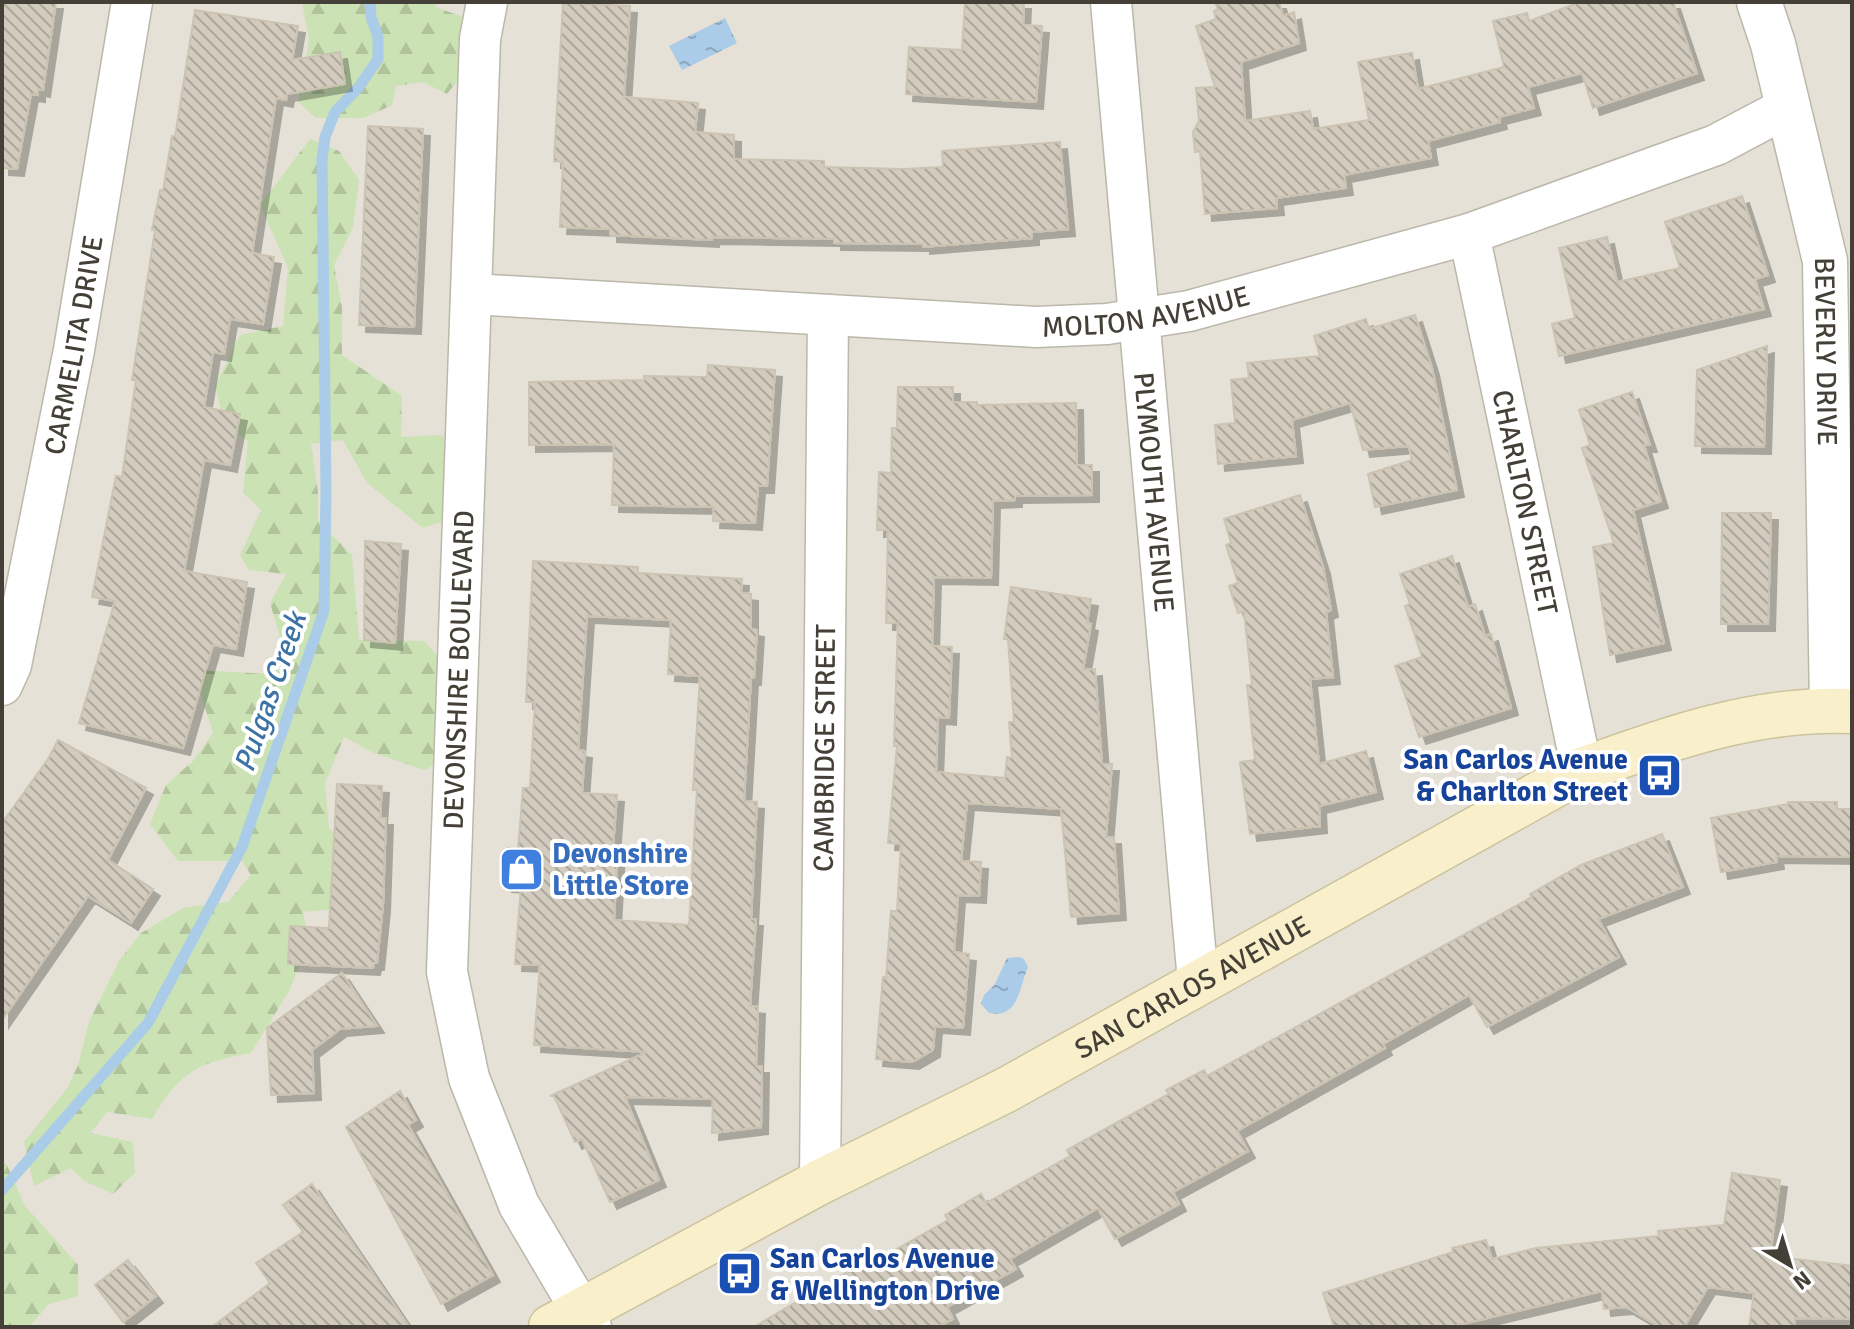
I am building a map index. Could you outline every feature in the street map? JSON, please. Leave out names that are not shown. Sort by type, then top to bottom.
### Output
[{"type":"main road","name":"SAN CARLOS AVENUE","points":[[574,1321],[820,1182],[1006,1090],[1582,770],[1655,743],[1737,721],[1842,711]]},
{"type":"street","name":"CARMELITA DRIVE","points":[[2,685],[11,665],[74,350],[132,2]]},
{"type":"street","name":"DEVONSHIRE BOULEVARD","points":[[487,2],[480,39],[447,972],[469,1078],[519,1205],[574,1321]]},
{"type":"street","name":"PLYMOUTH AVENUE","points":[[1111,2],[1198,981]]},
{"type":"street","name":"BEVERLY DRIVE","points":[[1759,2],[1773,44],[1825,261],[1842,711]]},
{"type":"street","name":"MOLTON AVENUE","points":[[472,294],[1036,327],[1107,324],[1189,311],[1469,234],[1716,145],[1788,107]]},
{"type":"street","name":"CHARLTON STREET","points":[[1469,234],[1582,770]]},
{"type":"street","name":"CAMBRIDGE STREET","points":[[820,1182],[828,315]]},
{"type":"shaded area","points":[[2,2],[1852,2],[1852,1327],[2,1327]]},
{"type":"green space","points":[[302,2],[435,2],[436,7],[468,19],[468,67],[447,94],[423,82],[396,86],[392,105],[364,118],[316,118],[298,102],[309,40]]},
{"type":"green space","points":[[310,139],[339,151],[359,180],[353,228],[334,265],[342,307],[342,355],[402,396],[401,437],[442,435],[460,461],[455,517],[423,528],[367,483],[343,440],[311,444],[318,492],[318,521],[352,555],[359,640],[424,641],[443,662],[465,746],[425,770],[374,753],[344,737],[325,783],[329,828],[362,861],[364,906],[303,912],[309,943],[289,991],[251,1053],[217,1061],[192,1072],[172,1090],[152,1119],[107,1112],[90,1133],[133,1142],[135,1173],[113,1194],[84,1181],[71,1168],[34,1186],[24,1142],[68,1087],[78,1065],[89,1022],[119,961],[141,933],[183,908],[228,902],[251,875],[242,861],[178,861],[150,824],[166,785],[193,761],[213,733],[193,670],[269,674],[280,637],[270,603],[286,574],[249,570],[240,555],[261,510],[243,493],[248,441],[225,426],[215,386],[240,335],[283,326],[288,268],[260,205]]},
{"type":"green space","points":[[6,1163],[25,1206],[78,1265],[78,1296],[49,1304],[29,1327],[2,1327],[2,1164]]},
{"type":"water","points":[[725,18],[737,43],[682,70],[669,46]]},
{"type":"water","points":[[1019,957],[1028,967],[1016,1000],[1006,1011],[989,1013],[981,1004],[984,995],[995,984],[1007,958]]},
{"type":"building","points":[[2,2],[56,2],[43,90],[38,89],[38,95],[31,94],[17,169],[2,168]]},
{"type":"building","points":[[965,2],[1024,2],[1023,25],[1042,26],[1036,102],[906,94],[909,47],[962,50]]},
{"type":"building","points":[[1215,2],[1279,2],[1283,16],[1294,12],[1299,43],[1241,62],[1245,121],[1310,111],[1313,129],[1369,120],[1358,62],[1412,53],[1418,89],[1504,67],[1493,21],[1527,13],[1529,21],[1580,2],[1673,2],[1697,73],[1593,108],[1582,73],[1528,87],[1534,108],[1499,117],[1500,122],[1428,141],[1431,158],[1344,175],[1346,188],[1276,198],[1277,208],[1205,214],[1200,151],[1195,152],[1193,132],[1199,121],[1196,88],[1215,87],[1196,26],[1216,19],[1214,11],[1218,9]]},
{"type":"building","points":[[563,3],[630,6],[624,97],[698,103],[695,132],[734,135],[734,159],[824,161],[824,167],[943,167],[942,151],[1060,142],[1068,229],[1032,232],[1032,238],[923,247],[923,244],[834,243],[834,239],[712,237],[712,240],[610,235],[610,229],[560,227],[563,162],[554,161]]},
{"type":"building","points":[[195,10],[298,26],[292,60],[340,52],[345,84],[287,94],[286,100],[276,98],[252,253],[274,257],[263,324],[230,319],[224,354],[213,352],[204,407],[240,414],[230,465],[204,460],[184,571],[247,582],[236,649],[213,645],[183,748],[79,723],[115,601],[92,597],[116,476],[122,477],[136,380],[132,380],[155,230],[152,230],[160,190],[163,191],[172,136],[175,137]]},
{"type":"building","points":[[368,126],[423,129],[414,327],[359,325]]},
{"type":"building","points":[[1742,196],[1768,275],[1755,279],[1764,309],[1559,356],[1552,324],[1575,318],[1559,248],[1607,237],[1617,282],[1680,268],[1665,222]]},
{"type":"building","points":[[1415,315],[1432,368],[1457,490],[1375,507],[1368,474],[1412,460],[1409,446],[1363,450],[1350,403],[1292,420],[1296,456],[1218,464],[1215,425],[1235,423],[1231,380],[1249,378],[1247,363],[1320,356],[1314,336],[1366,319],[1369,329]]},
{"type":"building","points":[[1767,346],[1764,447],[1695,446],[1697,370]]},
{"type":"building","points":[[708,365],[775,370],[767,486],[758,486],[755,523],[713,521],[714,507],[612,505],[614,444],[529,445],[529,382],[644,380],[644,376],[707,377]]},
{"type":"building","points":[[898,387],[953,387],[953,402],[977,402],[977,405],[1076,403],[1077,465],[1092,465],[1092,495],[1015,496],[1015,500],[993,501],[991,578],[934,577],[932,646],[952,647],[949,718],[938,717],[936,772],[1005,778],[1007,757],[1012,758],[1009,722],[1014,722],[1008,639],[1004,639],[1011,587],[1091,599],[1087,623],[1091,624],[1083,670],[1095,669],[1102,764],[1112,764],[1106,837],[1114,837],[1119,913],[1071,917],[1061,809],[967,803],[961,861],[981,862],[979,896],[958,895],[954,952],[969,954],[963,1028],[935,1026],[933,1050],[912,1062],[876,1059],[891,911],[897,911],[901,844],[888,843],[897,746],[894,746],[898,623],[886,623],[888,530],[877,530],[879,472],[891,473],[892,428],[897,428]]},
{"type":"building","points":[[1632,392],[1650,445],[1644,445],[1661,501],[1633,510],[1664,643],[1610,655],[1593,547],[1614,543],[1582,448],[1590,445],[1579,410]]},
{"type":"building","points":[[1300,495],[1323,567],[1331,610],[1326,612],[1333,677],[1310,679],[1319,764],[1366,751],[1376,792],[1319,806],[1320,826],[1250,834],[1240,762],[1255,760],[1247,685],[1252,685],[1244,611],[1238,613],[1229,586],[1238,583],[1226,545],[1231,543],[1224,519]]},
{"type":"building","points":[[1722,513],[1771,513],[1768,624],[1721,624]]},
{"type":"building","points":[[365,541],[401,544],[395,643],[364,640]]},
{"type":"building","points":[[1452,556],[1468,607],[1475,604],[1485,636],[1491,634],[1511,708],[1419,737],[1395,666],[1422,657],[1405,606],[1410,604],[1400,574]]},
{"type":"building","points":[[533,561],[638,567],[638,573],[742,579],[741,593],[751,594],[751,629],[757,630],[744,801],[757,802],[751,919],[756,919],[750,1006],[758,1007],[756,1066],[762,1066],[761,1127],[712,1133],[713,1099],[625,1097],[659,1180],[610,1202],[582,1139],[575,1142],[554,1096],[550,1096],[647,1052],[534,1045],[540,965],[515,964],[521,886],[505,885],[508,848],[518,849],[523,788],[530,788],[535,702],[526,702]],"holes":[[[587,616],[671,620],[668,674],[700,676],[689,925],[614,920],[618,847],[613,847],[617,795],[582,793],[585,751],[578,750]]]},
{"type":"building","points":[[58,740],[146,788],[108,860],[153,889],[131,923],[88,896],[2,1020],[2,823]]},
{"type":"building","points":[[337,784],[382,786],[380,818],[386,818],[383,905],[377,963],[373,968],[288,964],[290,926],[329,928]]},
{"type":"building","points":[[1788,802],[1837,802],[1837,809],[1852,809],[1852,857],[1776,856],[1777,862],[1721,872],[1711,818]]},
{"type":"building","points":[[1662,834],[1683,887],[1598,919],[1619,957],[1487,1027],[1469,995],[1383,1044],[1385,1048],[1237,1131],[1248,1151],[1173,1192],[1179,1204],[1115,1239],[1098,1208],[1010,1259],[1016,1269],[947,1307],[953,1319],[937,1327],[754,1327],[846,1273],[877,1257],[879,1259],[948,1220],[945,1215],[981,1194],[986,1203],[1070,1156],[1067,1150],[1169,1094],[1166,1090],[1204,1070],[1207,1076],[1532,897],[1530,894],[1581,865]]},
{"type":"building","points":[[342,973],[377,1026],[340,1029],[312,1050],[314,1093],[271,1095],[267,1028]]},
{"type":"building","points":[[400,1091],[416,1120],[408,1125],[493,1275],[441,1304],[346,1127]]},
{"type":"building","points":[[1732,1173],[1780,1180],[1770,1256],[1852,1266],[1852,1319],[1795,1318],[1794,1327],[1749,1327],[1754,1293],[1708,1287],[1684,1327],[1660,1327],[1626,1307],[1604,1309],[1602,1291],[1450,1327],[1334,1327],[1323,1293],[1453,1252],[1452,1248],[1486,1240],[1492,1259],[1536,1248],[1659,1236],[1658,1231],[1724,1225]]},
{"type":"building","points":[[312,1184],[409,1327],[212,1327],[270,1283],[256,1263],[303,1232],[283,1205]]},
{"type":"building","points":[[128,1260],[156,1296],[123,1322],[95,1285]]},
{"type":"waterway","name":"Pulgas Creek","points":[[2,1190],[148,1023],[242,847],[324,611],[326,490],[322,159],[325,137],[335,112],[359,87],[378,59],[378,37],[370,2]]},
{"type":"place","name":"San Carlos Avenue & Charlton Street","points":[[1659,775]]},
{"type":"place","name":"Devonshire Little Store","points":[[521,869]]},
{"type":"place","name":"San Carlos Avenue & Wellington Drive","points":[[739,1274]]}]
